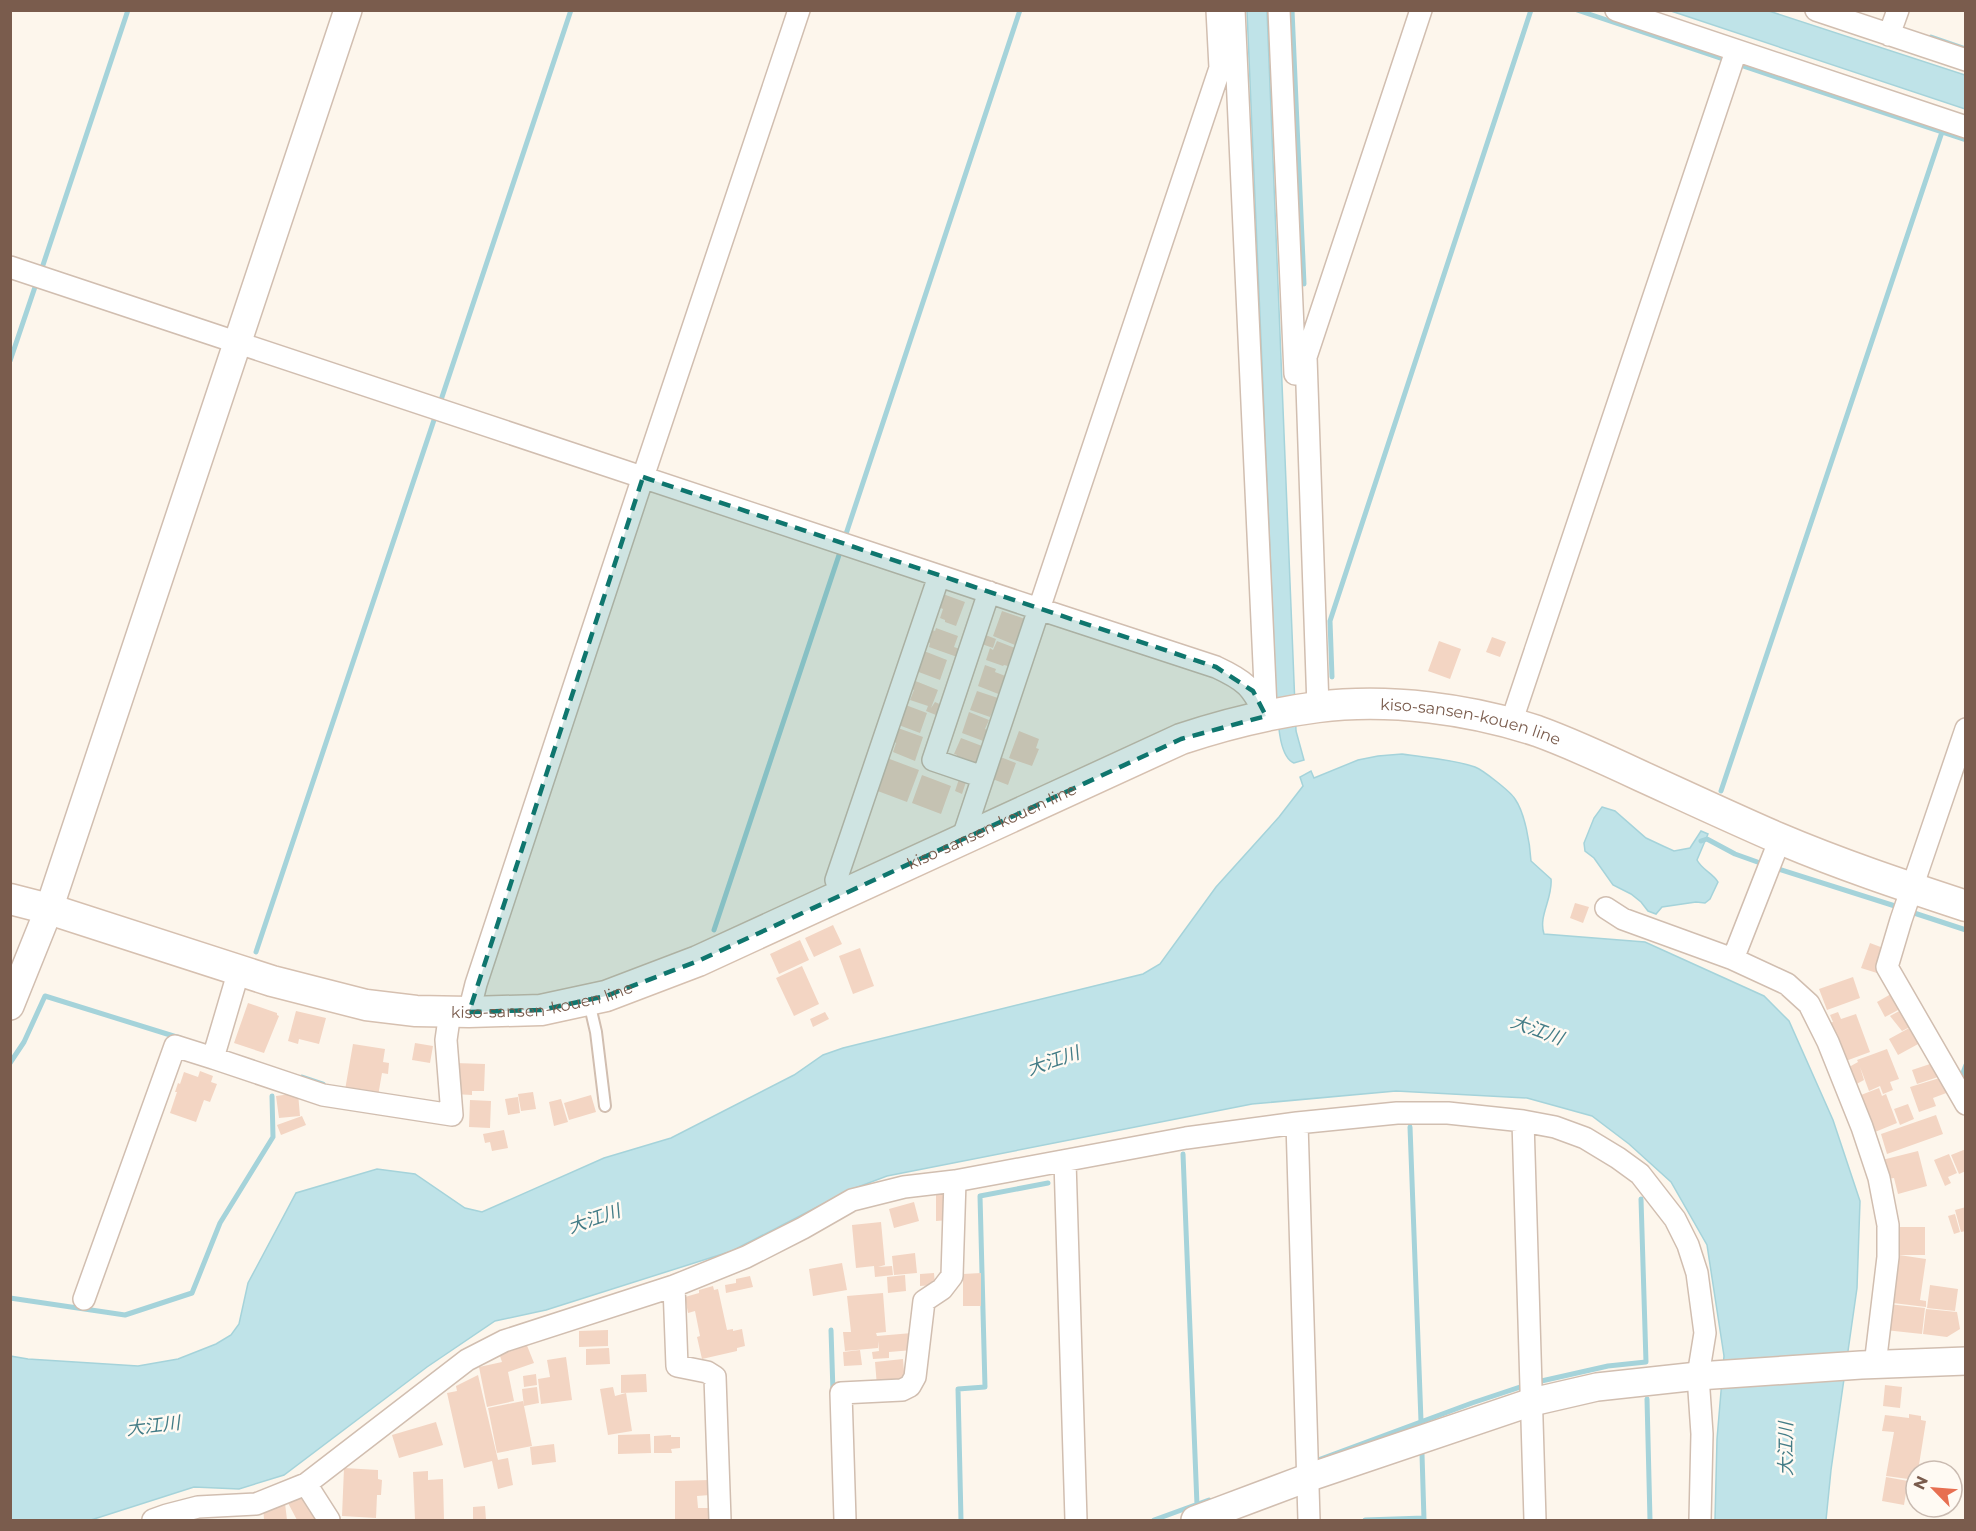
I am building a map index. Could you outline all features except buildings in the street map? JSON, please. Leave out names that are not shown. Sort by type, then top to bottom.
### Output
[{"type":"main road","name":"kiso-sansen-kouen line","points":[[10,899],[49,909],[272,981],[366,1005],[416,1011],[541,1010],[606,996],[698,961],[1181,739],[1224,725],[1290,712],[1356,704],[1413,706],[1462,712],[1510,723],[1576,746],[1780,839],[1965,906]]},
{"type":"street","points":[[10,1006],[49,909],[348,10]]},
{"type":"street","points":[[84,1299],[175,1046],[323,1095],[452,1115],[446,1040],[480,973],[799,10]]},
{"type":"street","points":[[962,840],[1220,68],[1217,10]]},
{"type":"street","points":[[1234,10],[1290,712]]},
{"type":"street","points":[[1279,10],[1307,665],[1317,677]]},
{"type":"street","points":[[1290,712],[1317,677],[1305,357],[1421,10]]},
{"type":"street","points":[[1616,10],[1965,127]]},
{"type":"street","points":[[1816,10],[1965,60]]},
{"type":"street","points":[[1889,35],[1898,10]]},
{"type":"street","points":[[1510,723],[1736,51]]},
{"type":"street","points":[[10,267],[1216,668],[1236,677],[1253,691],[1290,712]]},
{"type":"street","points":[[842,895],[836,880],[939,576]]},
{"type":"street","points":[[983,777],[933,760],[989,592]]},
{"type":"street","points":[[1965,729],[1887,967],[1965,1104]]},
{"type":"street","points":[[1733,959],[1780,839]]},
{"type":"street","points":[[1606,908],[1623,919],[1733,959],[1787,984],[1809,1004],[1828,1042],[1862,1128],[1879,1178],[1888,1225],[1888,1257],[1868,1365]]},
{"type":"street","points":[[213,1058],[239,970]]},
{"type":"street","points":[[153,1521],[198,1507],[256,1504],[306,1484],[467,1360],[504,1341],[674,1286],[747,1257],[852,1200],[904,1187],[955,1181],[1186,1138],[1297,1123],[1397,1113],[1448,1113],[1523,1121],[1555,1127],[1585,1138],[1618,1158],[1647,1182],[1675,1219],[1688,1245],[1697,1273],[1705,1333],[1700,1521]]},
{"type":"street","points":[[1523,1121],[1535,1521]]},
{"type":"street","points":[[1297,1123],[1309,1521]]},
{"type":"street","points":[[1065,1161],[1076,1521]]},
{"type":"street","points":[[845,1521],[841,1393],[902,1390],[910,1386],[915,1377],[924,1301],[942,1289],[952,1276],[955,1181]]},
{"type":"street","points":[[674,1286],[677,1366],[706,1372],[715,1377],[720,1521]]},
{"type":"street","points":[[1195,1521],[1307,1478],[1532,1402],[1597,1387],[1703,1375],[1965,1361]]},
{"type":"street","points":[[306,1484],[329,1521]]},
{"type":"lane","points":[[588,1000],[596,1032],[605,1106]]},
{"type":"highlighted area","points":[[643,477],[1216,667],[1253,691],[1266,716],[1181,739],[698,961],[606,996],[541,1010],[469,1012]]},
{"type":"water","points":[[1247,11],[1267,11],[1296,731],[1304,760],[1294,763],[1288,759],[1281,743],[1276,694]]},
{"type":"water","points":[[1671,11],[1769,11],[1965,75],[1965,109]]},
{"type":"water","name":"大江川","points":[[1402,754],[1448,760],[1475,767],[1512,796],[1519,805],[1524,820],[1531,861],[1551,879],[1543,920],[1544,934],[1645,942],[1764,996],[1789,1021],[1833,1120],[1860,1201],[1857,1288],[1826,1520],[1715,1520],[1717,1439],[1724,1356],[1707,1245],[1671,1182],[1629,1144],[1592,1116],[1527,1098],[1396,1091],[1252,1104],[887,1176],[850,1190],[732,1251],[546,1310],[495,1321],[427,1367],[284,1475],[239,1489],[194,1487],[91,1520],[11,1520],[10,1356],[138,1366],[178,1359],[216,1344],[231,1335],[239,1324],[248,1283],[296,1193],[377,1169],[415,1174],[465,1208],[482,1212],[604,1158],[671,1138],[794,1075],[823,1055],[843,1048],[1143,974],[1160,964],[1216,887],[1279,817],[1303,786],[1300,777],[1311,771],[1314,778],[1358,760]]},
{"type":"water","points":[[1602,807],[1615,811],[1646,838],[1674,851],[1690,848],[1701,831],[1708,834],[1697,860],[1718,882],[1710,899],[1705,903],[1696,902],[1662,907],[1656,914],[1648,911],[1631,894],[1613,885],[1594,858],[1585,851],[1584,843],[1594,818]]},
{"type":"waterway","points":[[42,268],[128,10]]},
{"type":"waterway","points":[[441,400],[571,10]]},
{"type":"waterway","points":[[845,537],[1020,10]]},
{"type":"waterway","points":[[1292,10],[1304,284]]},
{"type":"waterway","points":[[1332,677],[1330,621],[1531,10]]},
{"type":"waterway","points":[[1577,10],[1726,60]]},
{"type":"waterway","points":[[1931,37],[1966,49]]},
{"type":"waterway","points":[[1740,65],[1966,140]]},
{"type":"waterway","points":[[1721,791],[1942,132]]},
{"type":"waterway","points":[[10,361],[35,287]]},
{"type":"waterway","points":[[256,952],[435,417]]},
{"type":"waterway","points":[[714,930],[840,552]]},
{"type":"waterway","points":[[1701,841],[1707,839],[1735,854],[1763,864]]},
{"type":"waterway","points":[[1778,869],[1895,906]]},
{"type":"waterway","points":[[1911,912],[1966,930]]},
{"type":"waterway","points":[[10,1063],[24,1042],[45,996],[180,1038]]},
{"type":"waterway","points":[[1959,1073],[1961,1078],[1966,1065]]},
{"type":"waterway","points":[[302,1077],[323,1084]]},
{"type":"waterway","points":[[10,1298],[125,1315],[192,1293],[220,1223],[273,1137],[272,1096]]},
{"type":"waterway","points":[[1410,1127],[1421,1421]]},
{"type":"waterway","points":[[1183,1154],[1197,1505]]},
{"type":"waterway","points":[[961,1520],[958,1389],[985,1387],[980,1196],[1048,1183]]},
{"type":"waterway","points":[[1537,1382],[1608,1366],[1646,1362],[1641,1199]]},
{"type":"waterway","points":[[831,1330],[833,1392]]},
{"type":"waterway","points":[[1318,1460],[1526,1385]]},
{"type":"waterway","points":[[1647,1399],[1650,1520]]},
{"type":"waterway","points":[[1422,1454],[1424,1520]]},
{"type":"waterway","points":[[1154,1520],[1209,1500]]},
{"type":"waterway","points":[[1365,1520],[1424,1518]]}]
